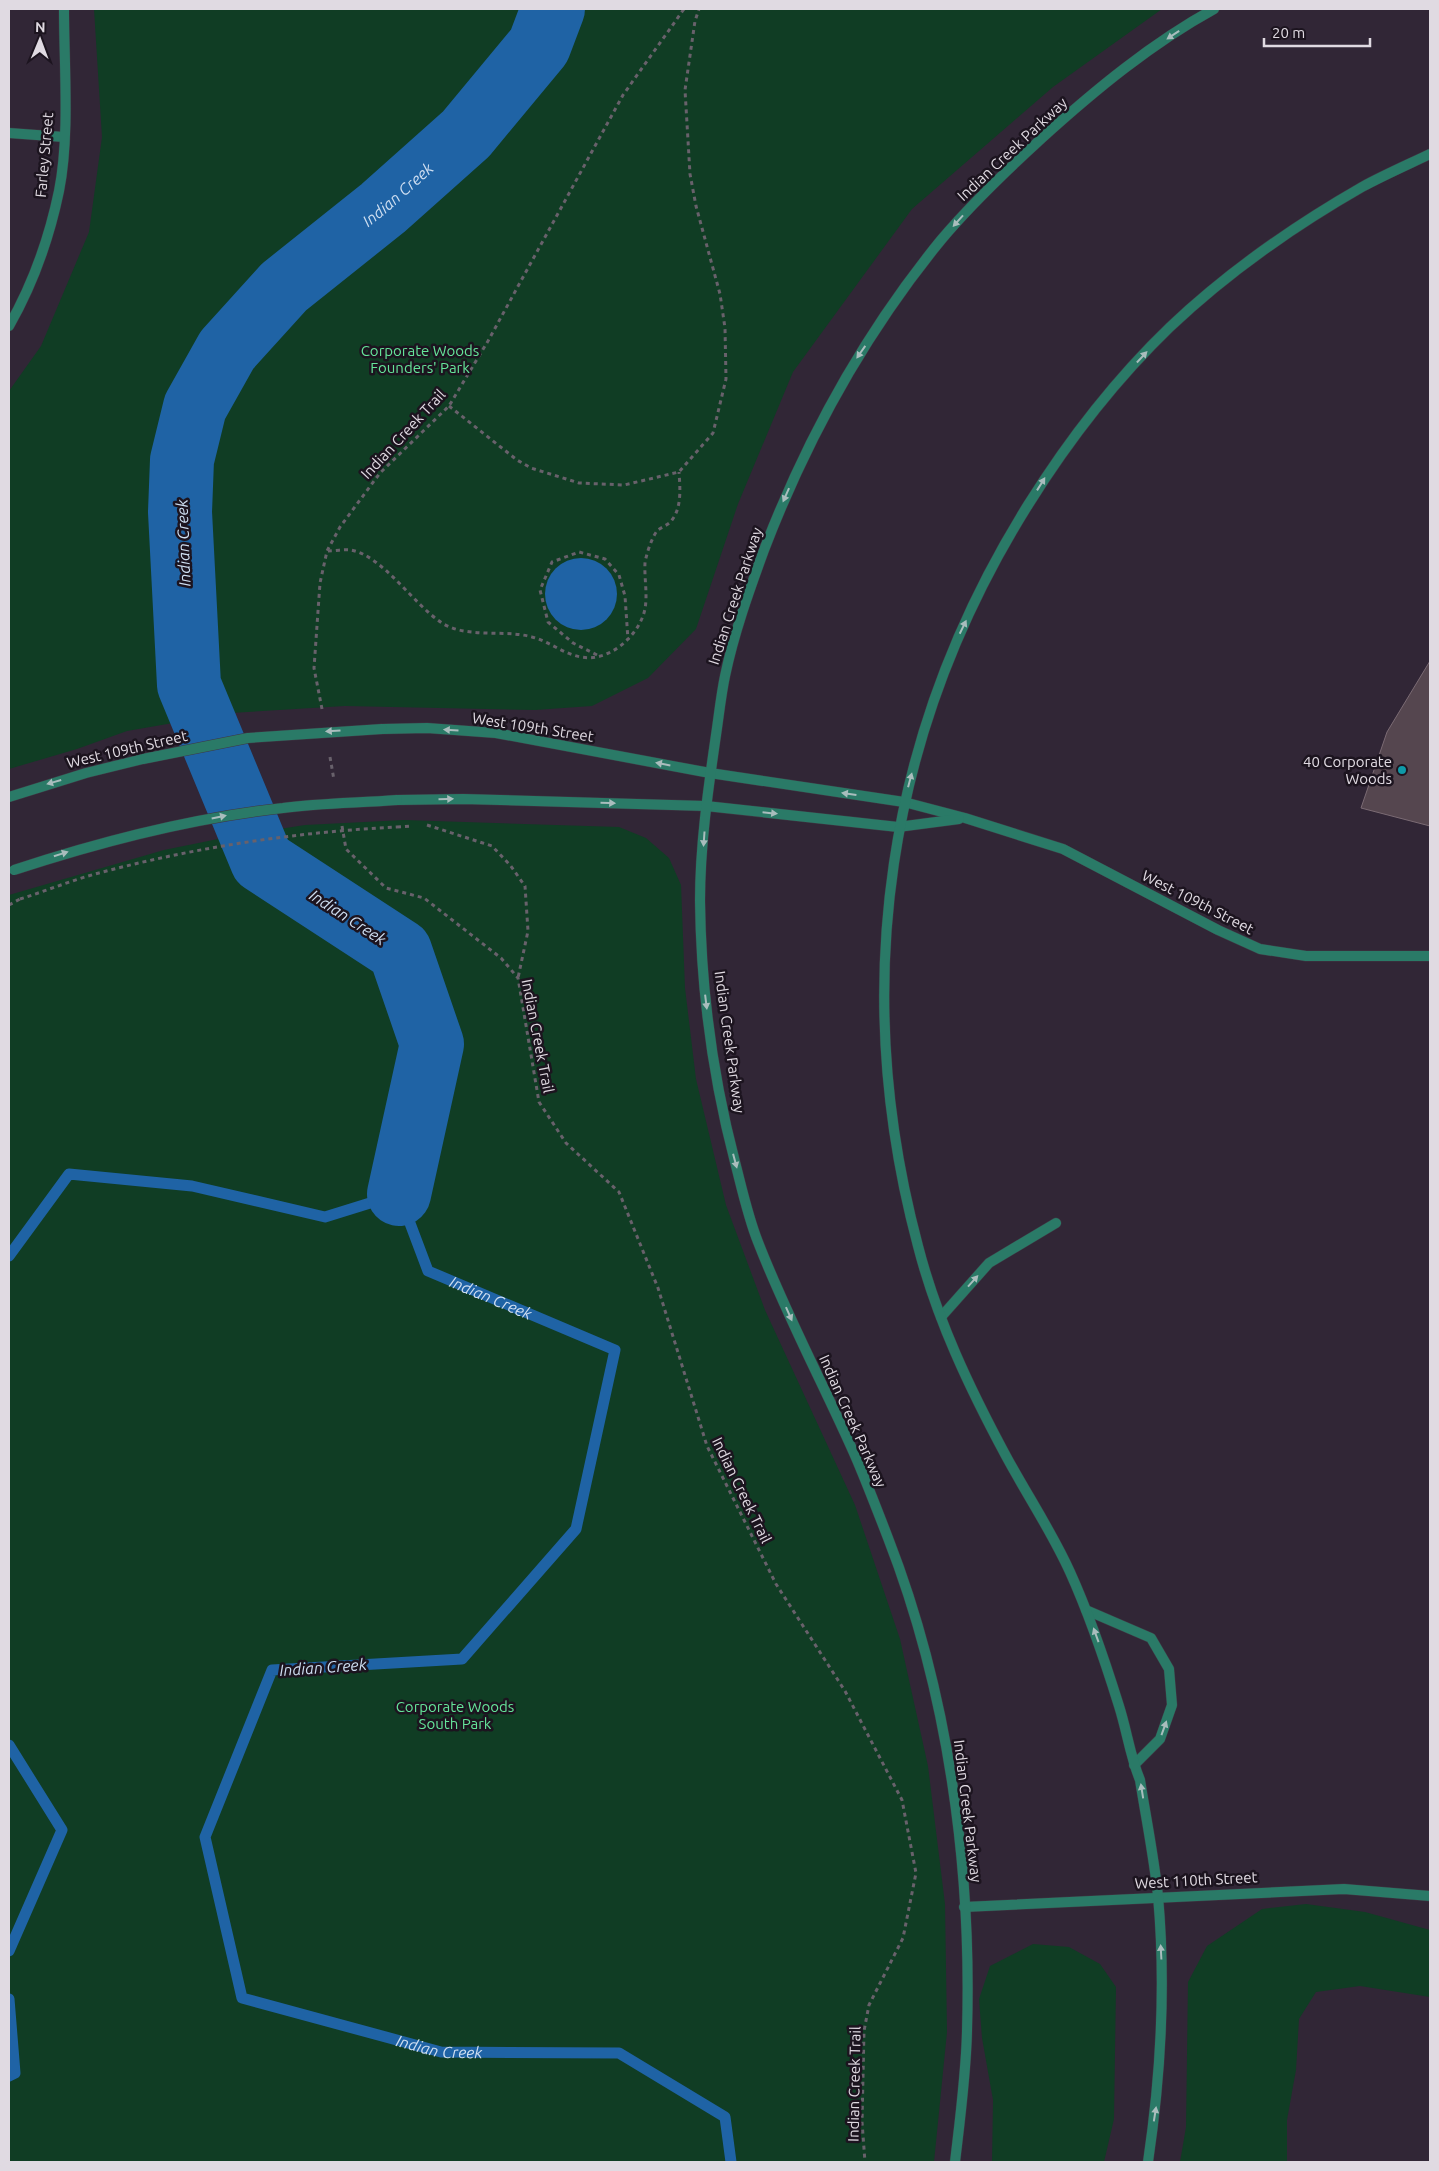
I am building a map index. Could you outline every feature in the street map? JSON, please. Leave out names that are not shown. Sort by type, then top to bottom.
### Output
[{"type":"street","name":"Farley Street","points":[[9,326],[26,295],[40,261],[59,190],[64,137],[64,9]]},
{"type":"street","name":"Indian Creek Parkway","points":[[955,2162],[963,2097],[967,2033],[967,1967],[956,1816],[941,1720],[919,1634],[891,1546],[856,1459],[788,1315],[756,1237],[733,1155],[717,1076],[706,997],[700,900],[706,806],[726,674],[750,590],[779,513],[811,439],[851,366],[941,240],[995,182],[1059,123],[1132,62],[1214,9]]},
{"type":"street","points":[[9,133],[64,137]]},
{"type":"street","points":[[1148,2162],[1158,2098],[1162,1982],[1158,1897],[1140,1780],[1096,1634],[1069,1569],[971,1390],[941,1317],[918,1247],[898,1155],[886,1063],[884,978],[888,906],[898,828],[929,712],[960,632],[1005,542],[1056,460],[1109,392],[1170,327],[1231,275],[1298,226],[1365,185],[1430,154]]},
{"type":"street","name":"West 109th Street","points":[[9,797],[48,783],[95,770],[248,738],[382,729],[427,728],[496,732],[710,774],[904,802],[965,818],[1063,849],[1260,950],[1306,956],[1430,956]]},
{"type":"street","name":"West 109th Street","points":[[12,871],[127,835],[231,815],[285,807],[397,800],[463,799],[706,806],[898,828],[965,818]]},
{"type":"street","points":[[941,1317],[989,1263],[1056,1223]]},
{"type":"street","points":[[1086,1610],[1151,1638],[1169,1669],[1172,1705],[1160,1739],[1134,1765]]},
{"type":"street","name":"West 110th Street","points":[[964,1908],[1344,1889],[1430,1896]]},
{"type":"path","name":"Indian Creek Trail","points":[[323,716],[314,668],[320,582],[327,551],[340,527],[380,473],[448,406],[488,341],[623,95],[684,9]]},
{"type":"path","points":[[448,406],[517,460],[565,479],[594,485],[624,485],[679,472],[713,433],[726,380],[725,328],[720,294],[696,206],[688,158],[686,90],[693,30],[699,9]]},
{"type":"path","points":[[327,551],[351,550],[365,557],[384,570],[421,606],[443,624],[467,631],[506,633],[533,637],[556,649],[582,657],[608,654],[628,640],[643,616],[646,588],[645,562],[656,532],[672,520],[680,498],[679,472]]},
{"type":"path","points":[[598,655],[572,643],[548,622],[540,590],[552,562],[579,552],[605,558],[619,575],[625,596],[628,640]]},
{"type":"path","points":[[329,754],[334,782]]},
{"type":"path","name":"Indian Creek Trail","points":[[341,820],[346,848],[386,888],[424,898],[501,958],[518,978],[539,1102],[566,1143],[619,1192],[658,1288],[706,1446],[776,1584],[845,1691],[902,1800],[916,1873],[903,1938],[869,2005],[864,2031],[862,2122],[865,2162]]},
{"type":"path","points":[[420,825],[428,825],[492,846],[510,865],[524,886],[528,931],[518,978]]},
{"type":"path","points":[[9,904],[98,873],[193,852],[335,830],[412,826]]},
{"type":"shaded area","points":[[9,9],[1430,9],[1430,2162],[9,2162]]},
{"type":"green space","name":"Corporate Woods Founders' Park","points":[[94,9],[1162,9],[1053,87],[912,209],[793,372],[738,504],[696,629],[648,678],[592,706],[535,710],[345,706],[231,713],[127,731],[77,749],[9,769],[9,391],[41,346],[89,232],[102,137]]},
{"type":"green space","name":"Corporate Woods South Park","points":[[404,820],[619,827],[646,838],[669,858],[681,885],[685,988],[696,1079],[726,1205],[765,1310],[855,1505],[900,1639],[928,1766],[945,1904],[947,2032],[934,2162],[9,2162],[9,895],[164,850],[223,838],[305,825]]},
{"type":"green space","points":[[1306,1904],[1365,1912],[1430,1930],[1430,1997],[1360,1986],[1316,1992],[1299,2019],[1296,2070],[1287,2120],[1287,2162],[1180,2162],[1186,2127],[1188,1982],[1207,1946],[1262,1909]]},
{"type":"green space","points":[[1033,1944],[1069,1947],[1100,1964],[1116,1987],[1114,2119],[1104,2162],[992,2162],[993,2100],[982,2038],[979,1999],[990,1966]]},
{"type":"water","points":[[581,558],[601,564],[611,574],[617,594],[611,614],[601,624],[581,630],[561,624],[551,614],[545,594],[551,574],[561,564]]},
{"type":"building","name":"40 Corporate Woods","points":[[1430,661],[1430,826],[1361,808],[1387,732]]},
{"type":"waterway","name":"Indian Creek","points":[[399,1194],[432,1044],[400,951],[262,861],[189,685],[180,512],[182,460],[195,407],[227,350],[284,287],[383,208],[466,134],[539,46],[553,9]]},
{"type":"waterway","name":"Indian Creek","points":[[9,1256],[69,1174],[192,1186],[325,1217],[399,1194],[428,1271],[615,1350],[576,1529],[462,1659],[272,1670],[205,1837],[242,1998],[441,2052],[619,2053],[725,2117],[731,2162]]},
{"type":"waterway","points":[[9,1745],[62,1830],[9,1951]]},
{"type":"waterway","points":[[9,1999],[15,2073],[9,2076]]},
{"type":"place","name":"40 Corporate Woods","points":[[1402,770]]}]
